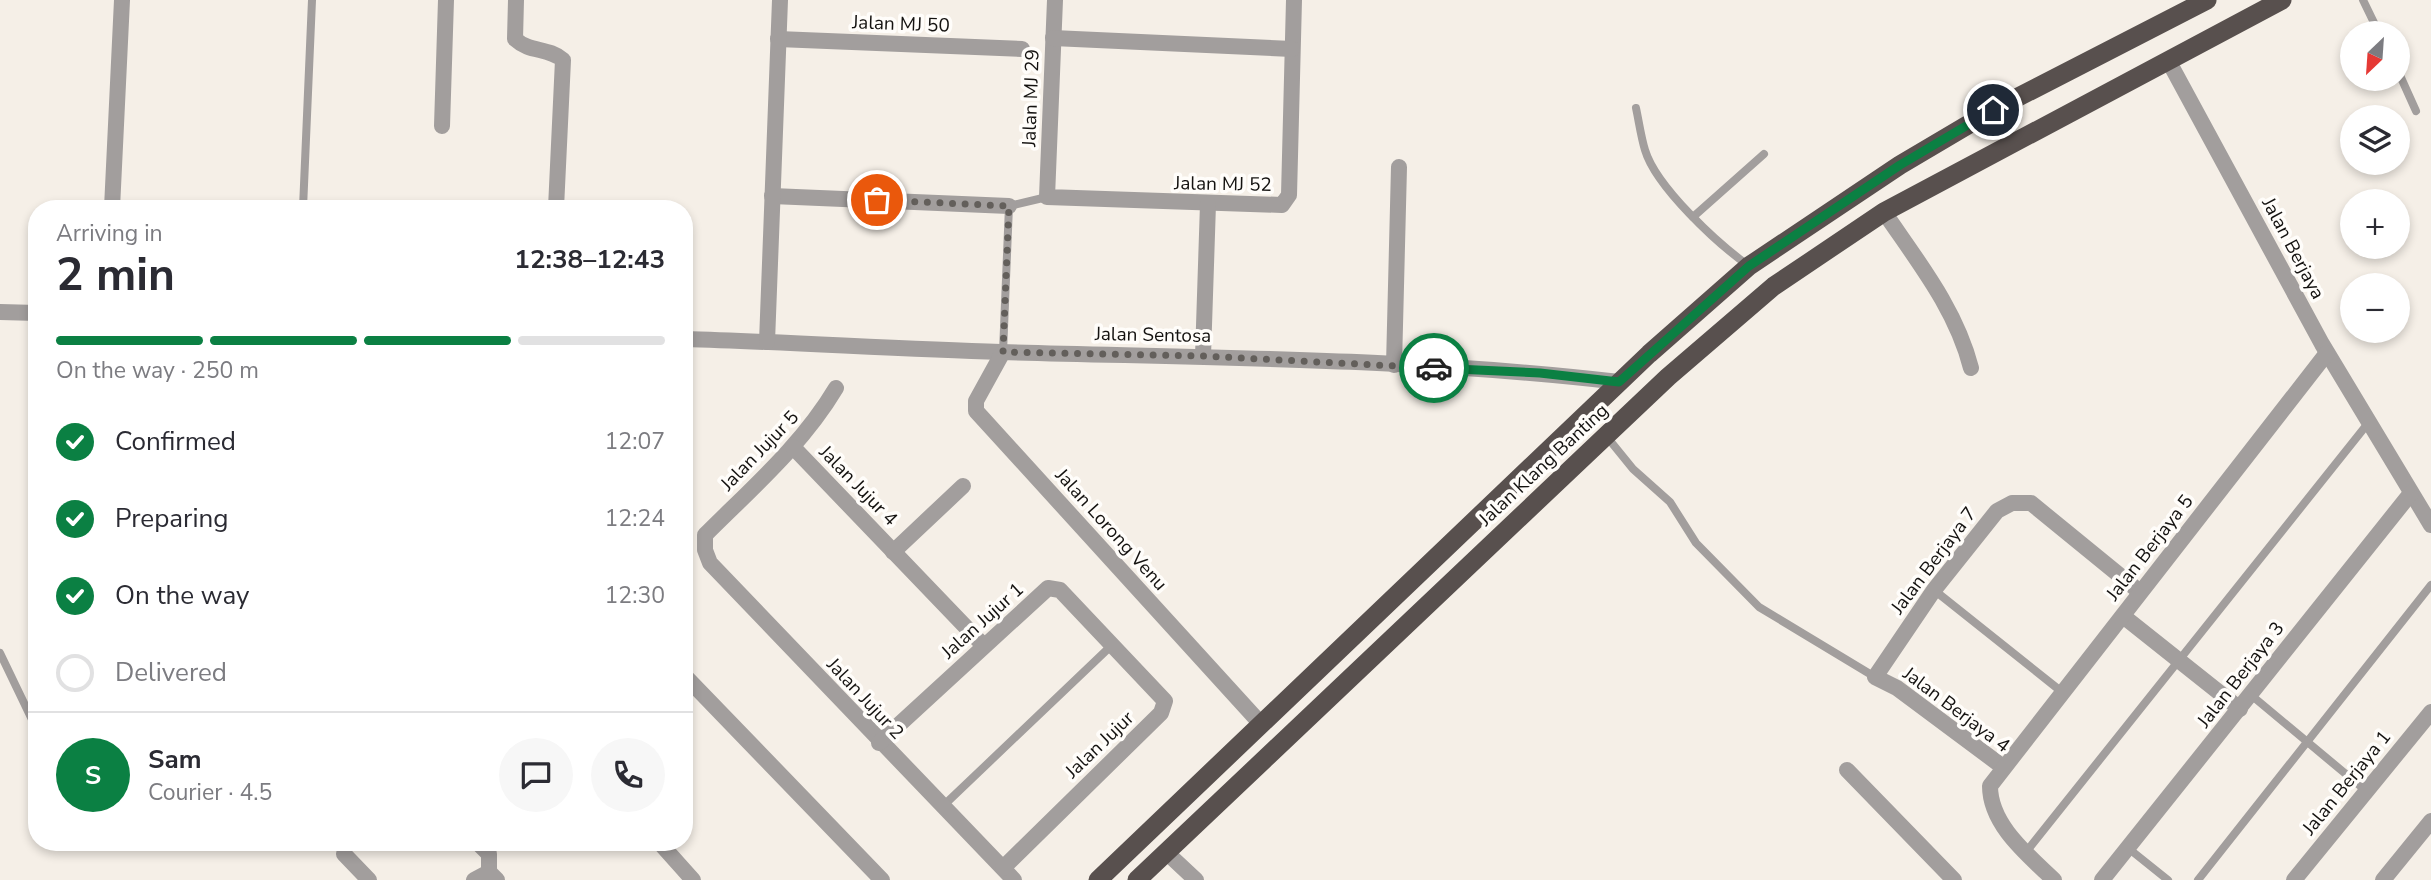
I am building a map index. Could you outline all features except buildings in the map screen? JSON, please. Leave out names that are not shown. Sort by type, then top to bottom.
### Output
[{"type":"highway","name":"Jalan Klang Banting","points":[[1098,880],[1619,382],[1749,266],[1900,165],[1982,117],[2207,0]]},
{"type":"highway","name":"Jalan Klang Banting","points":[[1137,880],[1668,377],[1774,286],[1884,212],[2282,0]]},
{"type":"street","points":[[113,200],[122,0]]},
{"type":"street","points":[[442,126],[446,0]]},
{"type":"street","points":[[516,0],[515,39],[525,49],[554,52],[564,60],[556,200]]},
{"type":"street","points":[[767,342],[780,0]]},
{"type":"street","name":"Jalan MJ 29","points":[[1047,197],[1055,0]]},
{"type":"street","points":[[1053,38],[1293,49],[1294,0]]},
{"type":"street","name":"Jalan MJ 50","points":[[778,39],[1022,49]]},
{"type":"street","name":"Jalan MJ 52","points":[[1047,197],[1282,205],[1287,201],[1293,49]]},
{"type":"street","name":"Jalan Berjaya","points":[[2168,60],[2327,353],[2431,525]]},
{"type":"street","points":[[1394,365],[1399,167]]},
{"type":"street","points":[[772,196],[1009,206]]},
{"type":"street","points":[[1203,356],[1208,204]]},
{"type":"street","points":[[1884,212],[1950,309],[1964,342],[1971,368]]},
{"type":"street","points":[[0,312],[28,313]]},
{"type":"street","name":"Jalan Sentosa","points":[[693,339],[1003,352],[1203,356],[1540,373],[1619,382]]},
{"type":"street","name":"Jalan Lorong Venu","points":[[1003,352],[976,401],[976,411],[1261,724]]},
{"type":"street","name":"Jalan Berjaya 5","points":[[2003,767],[2327,353]]},
{"type":"street","name":"Jalan Jujur 5","points":[[705,535],[793,447],[817,420],[836,388]]},
{"type":"street","name":"Jalan Jujur 4","points":[[793,447],[984,646]]},
{"type":"street","name":"Jalan Jujur 4","points":[[893,552],[963,486]]},
{"type":"street","name":"Jalan Berjaya 3","points":[[2102,880],[2411,493]]},
{"type":"street","name":"Jalan Berjaya 7","points":[[1875,677],[1934,590],[1997,511],[2012,503],[2031,503],[2140,592]]},
{"type":"street","name":"Jalan Jujur 2","points":[[705,535],[705,550],[710,563],[879,743],[1008,874]]},
{"type":"street","name":"Jalan Jujur 1","points":[[879,743],[1048,588],[1060,590],[1112,645]]},
{"type":"street","points":[[2123,616],[2241,709]]},
{"type":"street","name":"Jalan Jujur","points":[[1008,874],[1161,713],[1165,701],[1112,645]]},
{"type":"street","name":"Jalan Berjaya 4","points":[[1875,677],[1897,688],[2003,767],[1990,786],[1990,803],[1999,821],[2054,880]]},
{"type":"street","points":[[693,684],[882,880]]},
{"type":"street","name":"Jalan Berjaya 1","points":[[2294,880],[2431,712]]},
{"type":"street","points":[[1847,770],[1954,880]]},
{"type":"street","points":[[2383,880],[2431,821]]},
{"type":"street","points":[[474,880],[493,876],[486,851]]},
{"type":"street","points":[[667,851],[692,880]]},
{"type":"street","points":[[1166,852],[1196,880]]},
{"type":"street","points":[[344,854],[369,880]]},
{"type":"lane","points":[[303,200],[312,0]]},
{"type":"lane","points":[[2363,0],[2373,21]]},
{"type":"lane","points":[[2407,91],[2416,111]]},
{"type":"lane","points":[[1636,108],[1645,153],[1693,217],[1717,243],[1749,266]]},
{"type":"lane","points":[[1693,217],[1764,154]]},
{"type":"lane","points":[[1003,352],[1009,206],[1047,197]]},
{"type":"lane","points":[[2026,852],[2369,422]]},
{"type":"lane","points":[[1606,436],[1633,469],[1670,502],[1703,551],[1759,607],[1875,677]]},
{"type":"lane","points":[[2199,880],[2431,585]]},
{"type":"lane","points":[[1934,590],[2062,692]]},
{"type":"lane","points":[[942,807],[1112,645]]},
{"type":"lane","points":[[0,653],[28,711]]},
{"type":"lane","points":[[2251,695],[2365,790]]},
{"type":"lane","points":[[2128,848],[2168,880]]},
{"type":"way so far","points":[[877,200],[1009,206],[1003,352],[1203,356],[1434,368]]},
{"type":"route","points":[[1434,368],[1540,373],[1619,382],[1749,266],[1900,165],[1993,110]]}]
